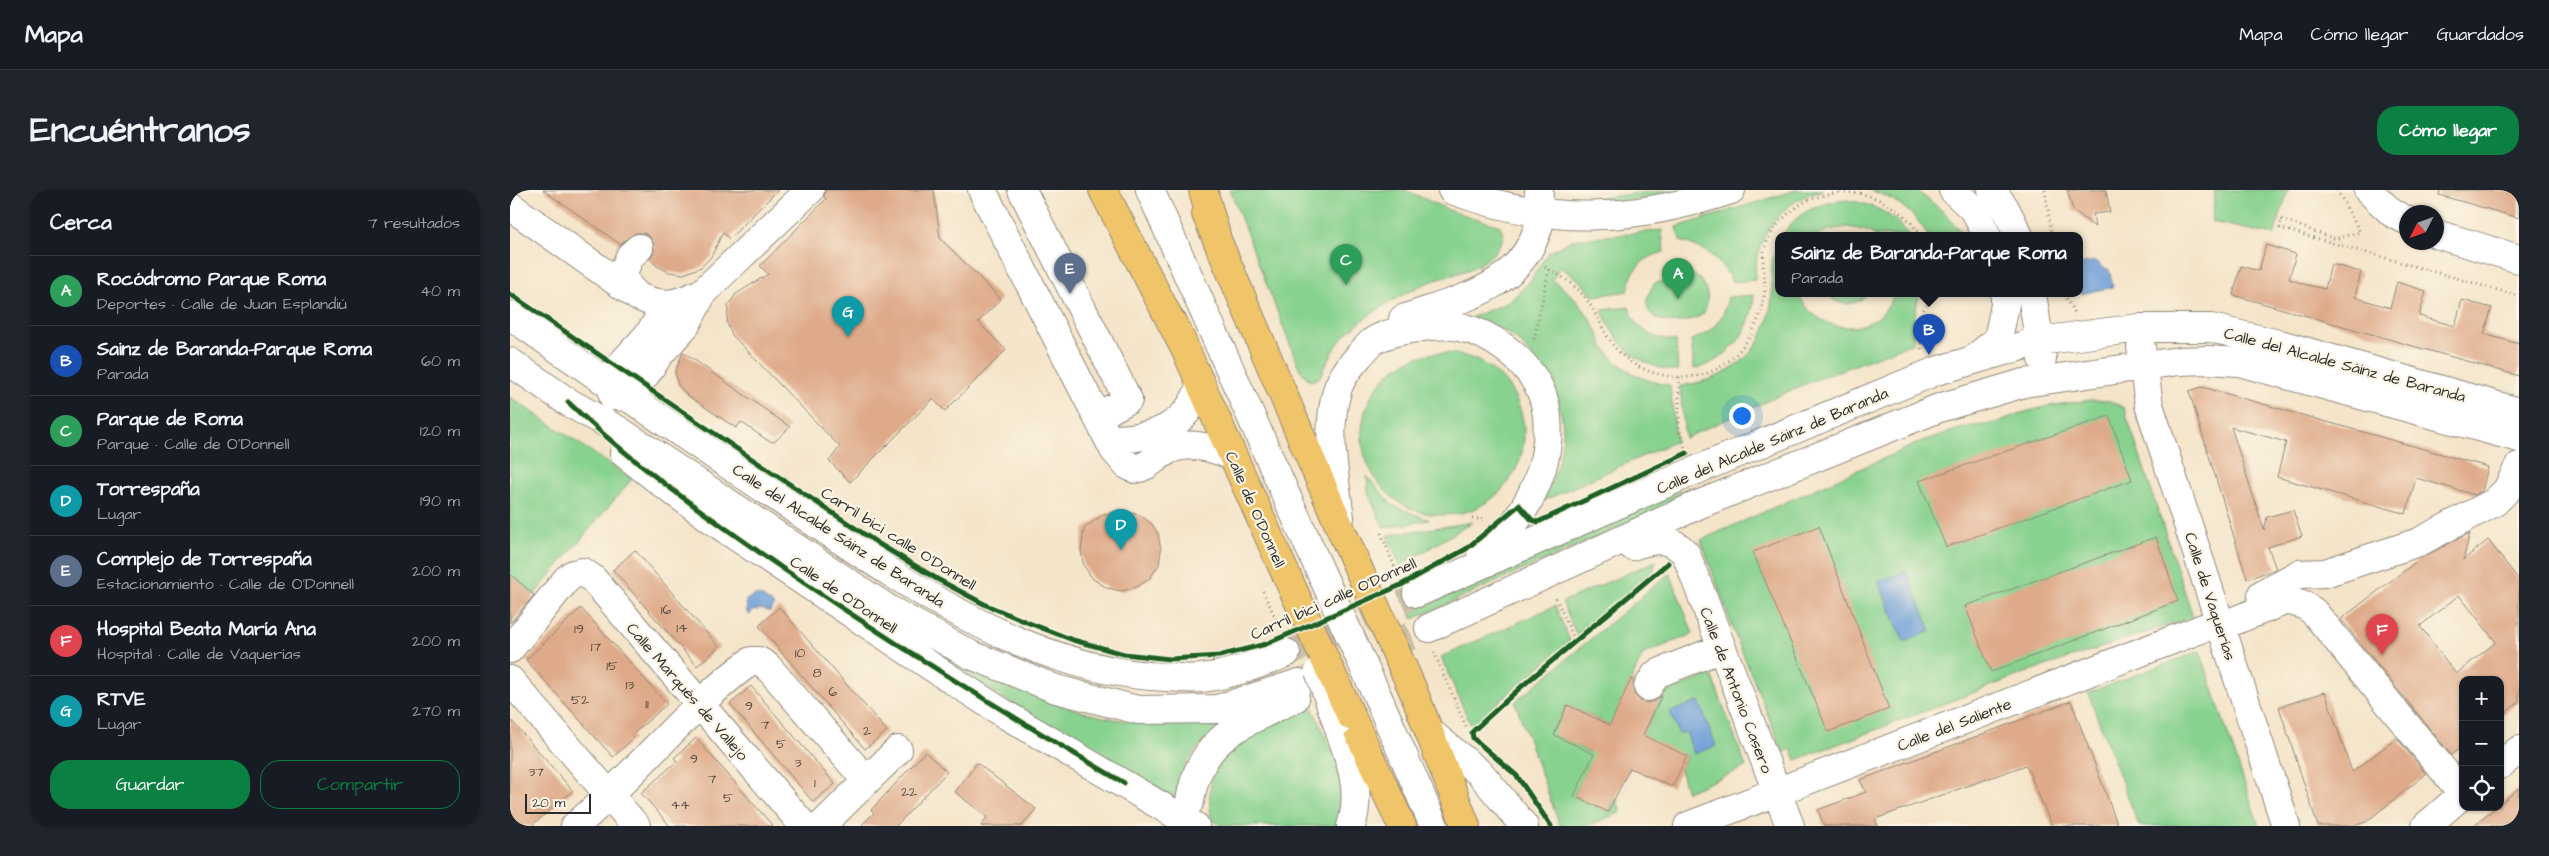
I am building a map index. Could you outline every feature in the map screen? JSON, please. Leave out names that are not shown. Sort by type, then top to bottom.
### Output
[{"type":"main road","points":[[1103,190],[1183,345]]},
{"type":"main road","name":"Calle de O'Donnell","points":[[1114,190],[1278,557],[1344,719],[1402,826]]},
{"type":"main road","points":[[1194,190],[1216,235],[1342,532],[1412,688],[1466,826]]},
{"type":"main road","points":[[1203,190],[1216,235]]},
{"type":"street","points":[[510,349],[549,375],[578,390],[630,397],[658,355],[686,325],[703,292],[810,190]]},
{"type":"street","points":[[982,190],[1114,450],[1127,465],[1135,469],[1146,467],[1164,453],[1182,447],[1213,449],[1232,456]]},
{"type":"street","points":[[1022,190],[1128,400],[1104,428]]},
{"type":"street","name":"Calle de O'Donnell","points":[[1150,190],[1434,826]]},
{"type":"street","points":[[1452,190],[1472,198],[1538,201],[1608,217],[1635,214],[1696,202],[1731,190]]},
{"type":"street","points":[[1954,190],[1975,212],[1986,232]]},
{"type":"street","points":[[1992,190],[2005,208],[2016,232]]},
{"type":"street","points":[[2368,190],[2392,213],[2399,216]]},
{"type":"street","points":[[1342,532],[1332,459],[1332,416],[1337,391],[1352,363],[1373,342],[1400,320],[1469,297],[1497,284],[1520,262],[1538,227],[1538,201]]},
{"type":"street","points":[[510,206],[637,296],[652,303],[668,304],[681,302],[703,292]]},
{"type":"street","points":[[2444,237],[2519,260]]},
{"type":"street","points":[[637,296],[627,285],[623,273],[630,256],[639,248]]},
{"type":"street","points":[[2005,299],[2028,344]]},
{"type":"street","points":[[1970,362],[1998,339],[2005,299]]},
{"type":"street","points":[[2033,301],[2028,344],[2034,381]]},
{"type":"street","points":[[2033,301],[2074,335]]},
{"type":"street","points":[[606,381],[649,334],[668,304]]},
{"type":"street","name":"Calle del Alcalde Sáinz de Baranda","points":[[510,315],[914,588],[995,631],[1084,665],[1135,676],[1201,678],[1264,662],[1286,653]]},
{"type":"street","name":"Calle del Alcalde Sáinz de Baranda","points":[[1373,342],[1396,331],[1433,325],[1460,327],[1493,340],[1523,363],[1539,388],[1545,411],[1548,435],[1545,457],[1538,481],[1518,520],[1501,540],[1480,557],[1418,593],[1688,474],[1936,371],[2028,344],[2074,335],[2139,328],[2211,328],[2248,335],[2519,412]]},
{"type":"street","points":[[2139,328],[2142,365]]},
{"type":"street","name":"Calle del Alcalde Sáinz de Baranda","points":[[1431,639],[1500,596],[1700,504],[1939,408],[2034,381],[2142,365],[2208,360],[2239,362],[2519,438]]},
{"type":"street","name":"Calle del Alcalde Sáinz de Baranda","points":[[510,362],[568,402],[618,430],[888,609],[971,655],[1056,689],[1138,710],[1217,708],[1302,688],[1223,737],[1206,755],[1193,779],[1193,814]]},
{"type":"street","name":"Calle de Vaquerías","points":[[2142,365],[2149,405],[2286,826]]},
{"type":"street","points":[[1104,428],[1130,440],[1145,437],[1173,426],[1189,408],[1197,396],[1201,384]]},
{"type":"street","name":"Calle de O'Donnell","points":[[568,402],[627,456],[662,484],[819,593],[1006,715],[1124,783],[1193,814]]},
{"type":"street","points":[[2260,610],[2262,594],[2299,574],[2325,572],[2419,542],[2480,511],[2496,502],[2507,490],[2519,466]]},
{"type":"street","points":[[1686,554],[1690,530],[1700,504]]},
{"type":"street","points":[[1500,596],[1553,578],[1641,542],[1664,538],[1677,543],[1686,554]]},
{"type":"street","name":"Calle de Antonio Casero","points":[[1686,554],[1790,826]]},
{"type":"street","name":"Calle Marqués de Vallejo","points":[[510,649],[566,580],[573,574],[583,572],[593,579],[804,826]]},
{"type":"street","name":"Calle del Saliente","points":[[1688,826],[2287,600],[2304,605],[2314,612],[2459,789]]},
{"type":"street","points":[[1648,687],[1656,674],[1722,648]]},
{"type":"street","points":[[575,826],[610,796],[700,704],[752,661],[760,661],[767,666],[866,780]]},
{"type":"street","points":[[510,680],[636,826]]},
{"type":"street","points":[[1344,719],[1356,792],[1351,826]]},
{"type":"street","points":[[1431,733],[1481,774],[1524,826]]},
{"type":"street","points":[[821,826],[898,750]]},
{"type":"street","points":[[2504,762],[2519,750]]},
{"type":"street","points":[[2426,826],[2459,797]]},
{"type":"path","points":[[2045,190],[2051,232]]},
{"type":"path","points":[[2337,190],[2360,232],[2334,239],[2281,219],[2280,228],[2519,296]]},
{"type":"path","points":[[1537,263],[1563,276],[1584,296],[1611,343],[1628,359],[1644,370],[1658,375],[1679,378],[1696,377],[1732,358],[1746,344],[1758,321],[1765,295],[1764,250],[1777,225],[1793,210],[1813,198],[1840,191],[1862,194],[1892,206],[1918,232]]},
{"type":"path","points":[[1533,345],[1549,269]]},
{"type":"path","points":[[1921,349],[1921,313],[1932,297]]},
{"type":"path","points":[[1679,378],[1679,429],[1687,453]]},
{"type":"path","points":[[1472,519],[1488,519]]},
{"type":"path","points":[[1381,534],[1397,574]]},
{"type":"path","points":[[1263,591],[1279,626]]},
{"type":"path","points":[[1556,598],[1576,641]]},
{"type":"path","points":[[1569,647],[1583,635]]},
{"type":"path","points":[[1431,639],[1467,730]]},
{"type":"green space","points":[[1230,190],[1405,190],[1449,210],[1500,226],[1504,236],[1497,249],[1476,266],[1412,290],[1364,319],[1340,341],[1319,378],[1310,381],[1300,370]]},
{"type":"green space","points":[[1668,190],[1697,190],[1686,194],[1596,204],[1599,198]]},
{"type":"green space","points":[[1796,190],[1823,190],[1795,202],[1773,223],[1759,249],[1755,280],[1732,282],[1723,267],[1711,255],[1697,247],[1680,241],[1677,227]]},
{"type":"green space","points":[[1869,190],[1916,190],[1945,213],[1961,232],[1926,232],[1911,213],[1878,193]]},
{"type":"green space","points":[[2215,190],[2288,190],[2274,235],[2212,222]]},
{"type":"green space","points":[[1847,200],[1874,207],[1890,216],[1906,232],[1869,232],[1848,227],[1824,232],[1785,232],[1802,214],[1828,203]]},
{"type":"green space","points":[[1662,230],[1664,252],[1656,254],[1639,266],[1632,276],[1628,291],[1593,296],[1579,280],[1560,267],[1552,280],[1566,290],[1583,309],[1597,331],[1604,347],[1618,363],[1642,378],[1670,385],[1676,441],[1543,501],[1555,471],[1563,440],[1560,409],[1543,373],[1519,342],[1502,330],[1472,317],[1509,302],[1530,281],[1548,253],[1572,240]]},
{"type":"green space","points":[[1775,250],[1775,297],[1801,297],[1807,308],[1819,318],[1833,325],[1847,327],[1862,325],[1875,319],[1886,309],[1892,297],[1918,297],[1913,324],[1913,343],[1805,384],[1685,438],[1680,386],[1716,377],[1732,369],[1756,346],[1764,331],[1769,314]]},
{"type":"green space","points":[[1695,275],[1703,284],[1707,293],[1707,303],[1703,314],[1692,320],[1668,322],[1658,319],[1651,313],[1647,305],[1648,295],[1655,283]]},
{"type":"green space","points":[[1754,295],[1749,320],[1737,342],[1718,359],[1694,369],[1691,340],[1705,334],[1716,324],[1720,319],[1728,297]]},
{"type":"green space","points":[[1830,297],[1864,297],[1847,304]]},
{"type":"green space","points":[[1629,307],[1636,322],[1646,332],[1660,338],[1676,341],[1678,371],[1664,369],[1641,360],[1622,345],[1614,335],[1602,310]]},
{"type":"green space","points":[[1451,353],[1474,359],[1494,371],[1506,383],[1521,410],[1524,434],[1523,450],[1518,465],[1506,485],[1494,497],[1467,512],[1435,515],[1412,509],[1392,497],[1380,485],[1365,458],[1362,426],[1368,403],[1380,383],[1392,371],[1419,356]]},
{"type":"green space","points":[[510,397],[632,479],[510,623]]},
{"type":"green space","points":[[2091,400],[2110,401],[2124,408],[2193,617],[2033,670],[1796,760],[1791,749],[1783,752],[1734,632],[1701,540],[1925,440],[1966,427],[1993,424],[2018,414],[2048,406]]},
{"type":"green space","points":[[1367,476],[1392,505],[1429,520],[1384,528],[1368,493]]},
{"type":"green space","points":[[1690,487],[1693,494],[1413,619],[1410,613]]},
{"type":"green space","points":[[1473,522],[1400,566],[1387,535],[1461,524]]},
{"type":"green space","points":[[1656,561],[1653,571],[1577,636],[1562,602]]},
{"type":"green space","points":[[1670,573],[1693,634],[1643,654],[1615,716],[1620,718],[1607,728],[1602,721],[1567,705],[1555,735],[1589,752],[1598,748],[1574,796],[1608,812],[1616,797],[1621,812],[1588,826],[1560,826],[1515,702]]},
{"type":"green space","points":[[1555,606],[1570,641],[1471,726],[1441,657]]},
{"type":"green space","points":[[919,646],[1041,698],[1103,717],[1124,721],[1167,724],[1232,720],[1194,752],[1184,771],[1177,799],[1052,728]]},
{"type":"green space","points":[[2200,651],[2259,826],[2139,826],[2088,693]]},
{"type":"green space","points":[[1711,674],[1746,767],[1687,792],[1680,770],[1687,756],[1641,743],[1641,726],[1646,729],[1662,694]]},
{"type":"green space","points":[[1312,707],[1332,751],[1340,778],[1340,808],[1337,826],[1222,826],[1211,819],[1210,794],[1214,774],[1223,758],[1236,745],[1253,734],[1271,724]]},
{"type":"water","points":[[2095,261],[2105,269],[2109,269],[2113,287],[2083,294],[2083,263]]},
{"type":"water","points":[[1906,571],[1931,631],[1904,642],[1878,582]]},
{"type":"water","points":[[756,595],[763,597],[774,605],[770,612],[762,609],[752,611],[750,615],[747,613],[746,600]]},
{"type":"water","points":[[1699,701],[1716,746],[1694,754],[1686,732],[1679,734],[1670,712]]},
{"type":"building","points":[[543,190],[778,190],[729,239],[723,232],[711,257],[701,267],[684,274],[669,272],[657,266],[650,259],[654,252],[654,244],[650,237],[644,233],[635,233],[620,244]]},
{"type":"building","points":[[825,190],[934,190],[940,238],[1001,299],[978,322],[1006,350],[945,411],[933,399],[850,482],[829,461],[840,447],[732,335],[727,323],[728,306],[736,294],[768,274],[760,266],[826,199],[824,196]]},
{"type":"building","points":[[2067,190],[2106,190],[2110,212],[2093,214],[2095,227],[2073,210]]},
{"type":"building","points":[[2440,190],[2519,190],[2519,218],[2439,195]]},
{"type":"building","points":[[2266,245],[2296,254],[2289,279],[2307,285],[2325,289],[2331,264],[2361,272],[2355,297],[2390,308],[2397,282],[2426,291],[2419,316],[2455,326],[2462,300],[2492,308],[2484,334],[2519,344],[2519,376],[2233,295],[2241,266],[2259,271]]},
{"type":"building","points":[[683,352],[790,427],[774,442],[767,440],[741,422],[736,428],[687,395],[678,385],[675,372]]},
{"type":"building","points":[[2202,387],[2488,467],[2482,491],[2475,495],[2416,478],[2406,514],[2277,477],[2286,442],[2231,427],[2264,530],[2267,517],[2293,510],[2302,536],[2268,547],[2276,569],[2247,579],[2189,391]]},
{"type":"building","points":[[2109,416],[2132,480],[1946,547],[1919,481]]},
{"type":"building","points":[[1121,510],[1140,515],[1152,524],[1158,534],[1161,550],[1159,565],[1150,578],[1137,587],[1122,591],[1107,588],[1093,579],[1084,566],[1081,551],[1084,529],[1102,515]]},
{"type":"building","points":[[1819,526],[1889,709],[1828,732],[1753,552]]},
{"type":"building","points":[[2470,533],[2463,560],[2488,540],[2519,580],[2519,702],[2504,714],[2504,676],[2459,676],[2459,749],[2451,755],[2341,619],[2421,558]],"holes":[[[2459,595],[2496,642],[2456,674],[2420,626]]]},
{"type":"building","points":[[2156,537],[2178,601],[1991,672],[1965,606]]},
{"type":"building","points":[[635,550],[719,647],[697,666],[613,570]]},
{"type":"building","points":[[510,574],[534,595],[510,623]]},
{"type":"building","points":[[779,607],[887,731],[865,749],[759,626]]},
{"type":"building","points":[[581,608],[667,704],[632,735],[634,738],[613,757],[526,660]]},
{"type":"building","points":[[1631,679],[1634,681],[1634,694],[1640,701],[1647,703],[1655,701],[1662,695],[1643,735],[1687,756],[1672,787],[1630,768],[1608,812],[1574,796],[1594,754],[1554,735],[1567,705],[1610,725]]},
{"type":"building","points":[[751,686],[835,784],[813,802],[730,704]]},
{"type":"building","points":[[2325,692],[2352,772],[2397,738],[2426,774],[2366,822],[2353,826],[2318,826],[2279,707]]},
{"type":"building","points":[[2071,701],[2118,826],[2052,826],[2026,765],[1875,819],[1878,826],[1824,826],[1818,810],[1866,792],[1860,780]]},
{"type":"building","points":[[510,719],[573,791],[531,826],[510,826]]},
{"type":"building","points":[[696,738],[773,826],[670,826],[641,793],[677,761],[674,758]]},
{"type":"building","points":[[925,752],[947,772],[896,826],[861,826],[874,813],[871,810]]},
{"type":"building","points":[[977,763],[1036,809],[1022,826],[981,826],[987,817],[955,792]]},
{"type":"building","points":[[2519,788],[2519,826],[2473,826],[2491,811],[2504,811],[2504,801]]},
{"type":"tunnel","points":[[1286,653],[1417,593]]},
{"type":"tunnel","points":[[1308,680],[1429,628]]},
{"type":"cycle path","name":"Carril bici calle O'Donnell","points":[[510,294],[879,544],[937,579],[986,605],[1029,623],[1073,640],[1124,654],[1170,659],[1219,656],[1266,644],[1401,585],[1466,549],[1519,505],[1532,520],[1538,522],[1687,453]]},
{"type":"cycle path","points":[[568,402],[645,468],[782,568],[951,678],[1124,783]]},
{"type":"cycle path","points":[[1551,826],[1517,776],[1473,738],[1472,732],[1521,687],[1668,563]]},
{"type":"place","name":"Parque de Roma","points":[[1346,285]]},
{"type":"place","name":"Complejo de Torrespaña","points":[[1070,294]]},
{"type":"place","name":"Rocódromo Parque Roma","points":[[1678,299]]},
{"type":"place","name":"RTVE","points":[[848,337]]},
{"type":"place","name":"Sainz de Baranda-Parque Roma","points":[[1929,355]]},
{"type":"place","name":"Torrespaña","points":[[1121,550]]},
{"type":"place","name":"Hospital Beata María Ana","points":[[2382,655]]}]
